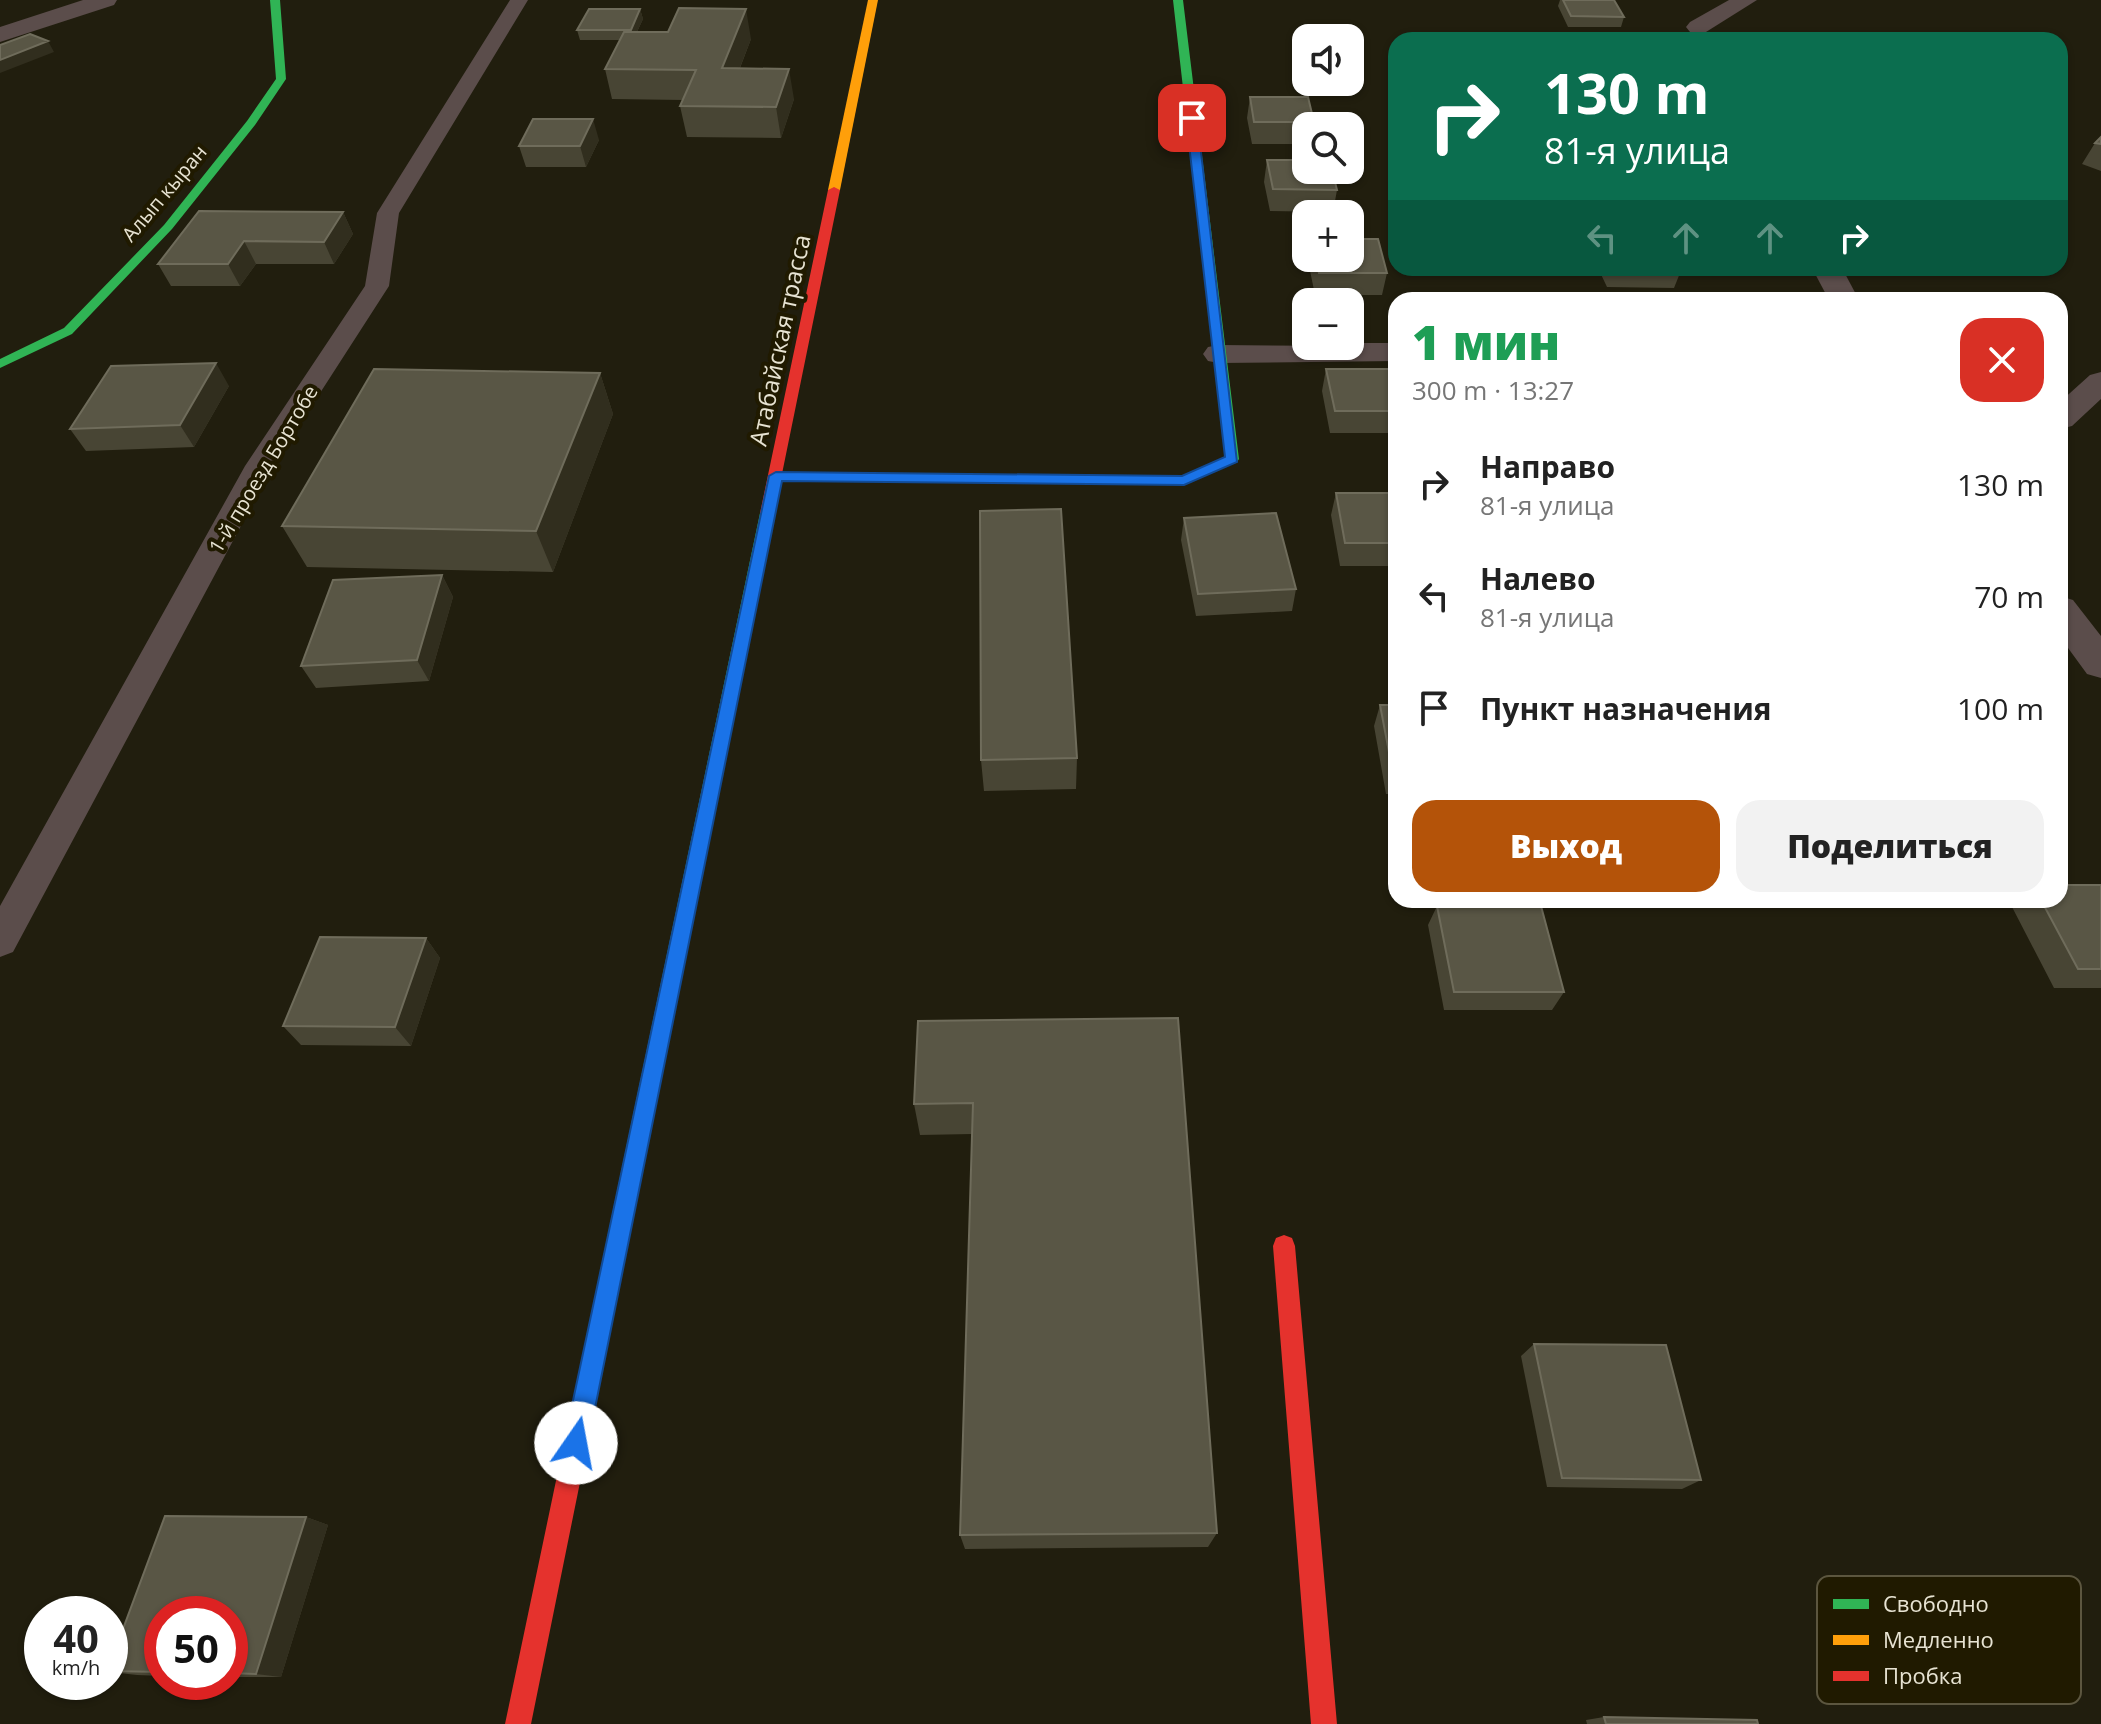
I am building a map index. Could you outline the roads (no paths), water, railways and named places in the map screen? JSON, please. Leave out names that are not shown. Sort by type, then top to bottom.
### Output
[{"type":"street","points":[[0,35],[106,0]]},
{"type":"street","name":"Алып кыран","points":[[0,364],[68,331],[168,227],[251,123],[281,79],[279,18],[275,0]]},
{"type":"street","name":"Атабайская трасса","points":[[518,1724],[873,0]]},
{"type":"street","points":[[776,476],[1184,481],[1232,459],[1178,0]]},
{"type":"street","points":[[1696,26],[1746,0]]},
{"type":"street","points":[[1219,354],[1388,352]]},
{"type":"street","points":[[2068,375],[2101,381]]},
{"type":"street","points":[[2068,412],[2101,381]]},
{"type":"street","points":[[2068,620],[2101,664]]},
{"type":"street","points":[[1284,1246],[1324,1724]]},
{"type":"lane","name":"1-й проезд Бортобе","points":[[0,941],[39,875],[259,466],[377,286],[388,213],[519,0]]}]
